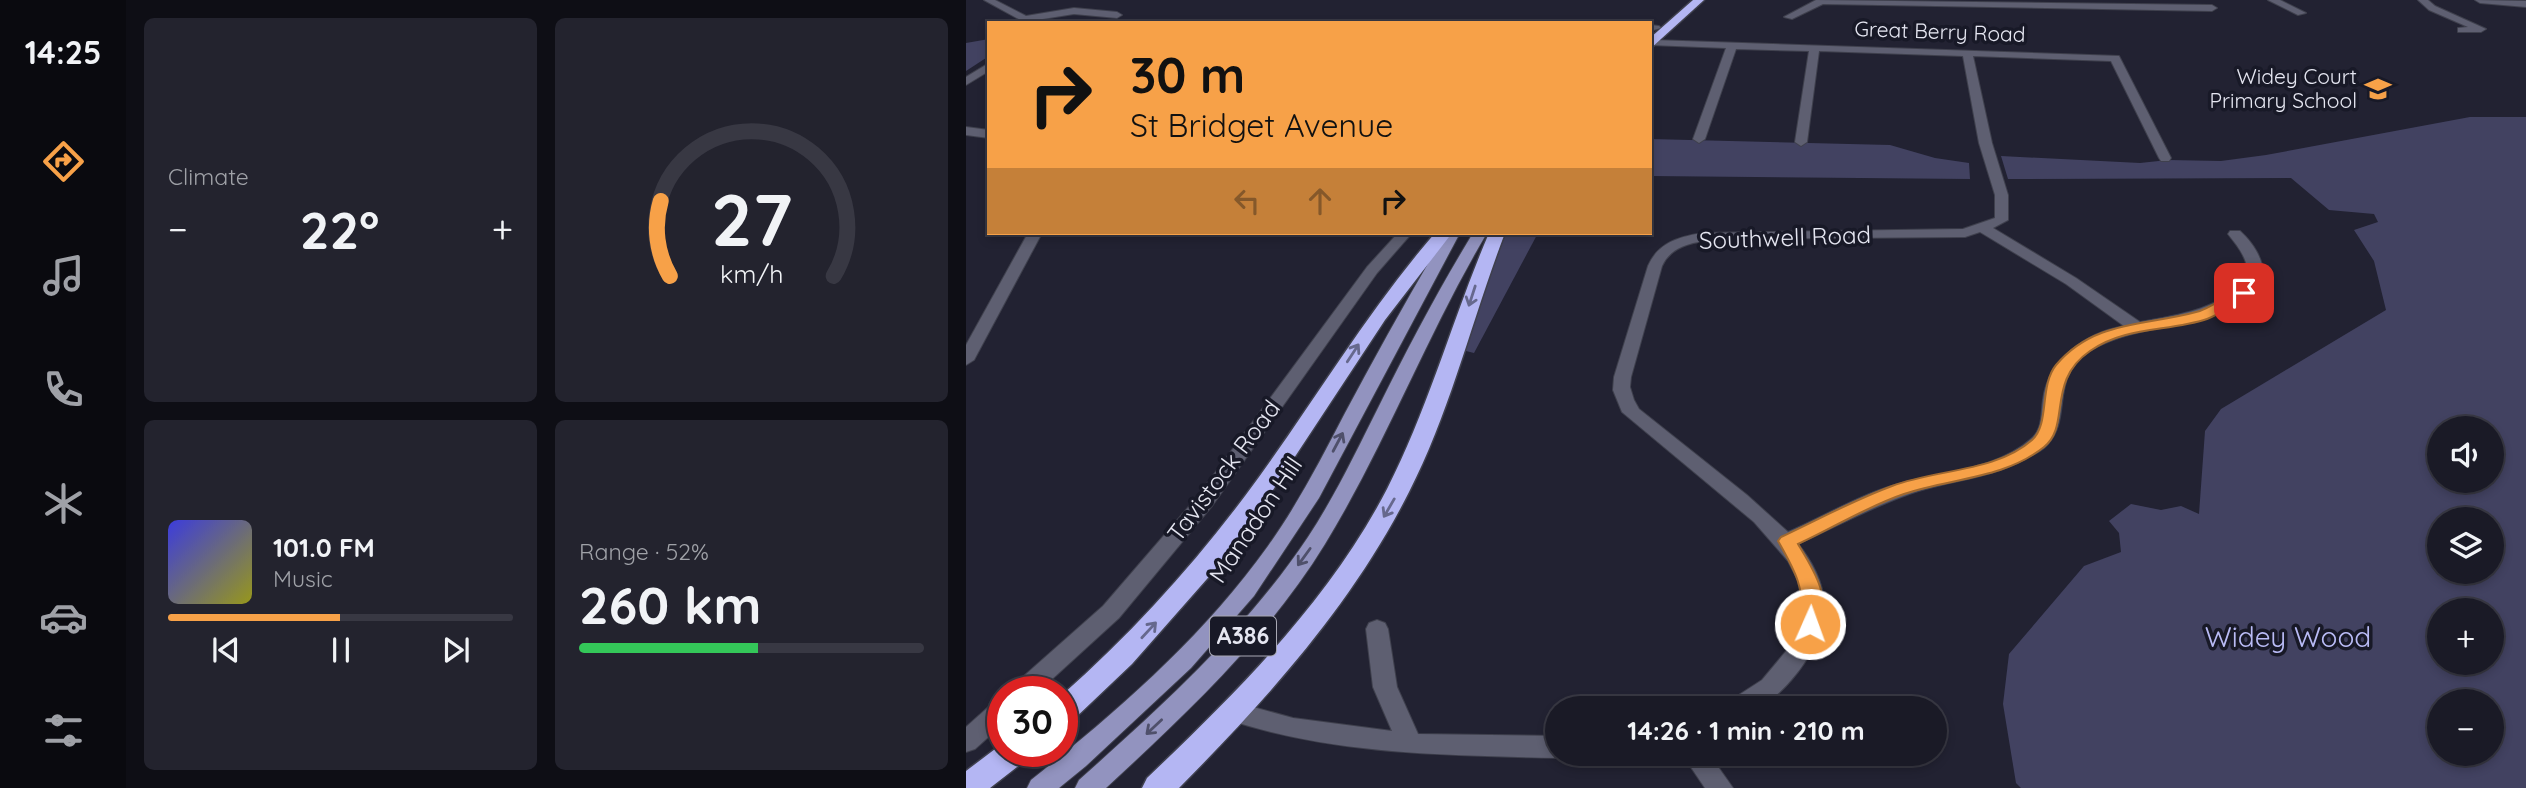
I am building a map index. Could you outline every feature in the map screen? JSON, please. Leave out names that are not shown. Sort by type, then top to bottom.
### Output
[{"type":"highway","points":[[1654,35],[1684,0]]},
{"type":"highway","points":[[1654,35],[1699,0]]},
{"type":"highway","points":[[1078,698],[1147,633],[1194,579],[1277,468],[1363,338],[1442,235]]},
{"type":"highway","points":[[1158,788],[1235,712],[1351,574],[1398,492],[1427,427],[1478,277],[1496,235]]},
{"type":"highway","points":[[967,788],[994,767]]},
{"type":"main road","name":"Manadon Hill","points":[[1040,788],[1098,742],[1164,680],[1210,633],[1265,564],[1300,513],[1452,235]]},
{"type":"main road","name":"A386","points":[[1088,788],[1208,676],[1263,614],[1319,536],[1363,456],[1451,279],[1479,235]]},
{"type":"street","points":[[989,0],[998,7],[1016,12],[1023,21],[1074,11],[1117,15]]},
{"type":"street","points":[[2273,0],[2301,13]]},
{"type":"street","points":[[2423,0],[2432,8],[2481,29],[2460,30]]},
{"type":"street","points":[[2480,0],[2526,4]]},
{"type":"street","points":[[1789,18],[1822,1],[2135,4],[2212,8]]},
{"type":"street","name":"Great Berry Road","points":[[1654,35],[1732,45],[2115,58],[2165,158]]},
{"type":"street","points":[[1699,139],[1732,45]]},
{"type":"street","points":[[1801,142],[1814,48]]},
{"type":"street","points":[[1967,52],[1989,157],[2003,194],[2001,220],[1983,228]]},
{"type":"street","points":[[967,81],[987,67]]},
{"type":"street","points":[[967,81],[987,78]]},
{"type":"street","points":[[966,122],[980,130],[977,132]]},
{"type":"street","points":[[1983,228],[2071,281],[2136,327]]},
{"type":"street","name":"Southwell Road","points":[[1754,696],[1784,674],[1806,642],[1814,607],[1809,578],[1787,541],[1631,411],[1621,390],[1622,367],[1659,257],[1676,245],[1720,236],[1952,234],[1983,228]]},
{"type":"street","points":[[1787,541],[1899,489],[1993,468],[2040,442],[2050,424],[2052,396],[2062,369],[2083,348],[2110,333],[2203,315],[2244,293],[2257,278],[2256,260],[2251,248],[2235,234]]},
{"type":"street","points":[[966,360],[1034,235]]},
{"type":"street","name":"Tavistock Road","points":[[1040,676],[1111,612],[1205,501],[1372,271],[1403,235]]},
{"type":"street","points":[[1377,629],[1385,687],[1410,744]]},
{"type":"street","points":[[1235,712],[1293,729],[1410,744],[1545,747]]},
{"type":"street","points":[[966,743],[987,724]]},
{"type":"street","points":[[1703,766],[1720,788]]},
{"type":"green space","points":[[987,39],[987,57],[966,71],[966,43]]},
{"type":"green space","name":"Widey Wood","points":[[2470,117],[2526,117],[2526,788],[2021,788],[2016,783],[2003,704],[2009,654],[2084,566],[2121,552],[2119,533],[2109,521],[2131,504],[2161,510],[2181,506],[2199,514],[2205,431],[2221,409],[2386,310],[2374,261],[2354,230],[2378,222],[2374,214],[2329,210],[2291,178],[2008,179],[2001,156],[2140,163],[2168,160],[2221,161]]},
{"type":"green space","points":[[1652,139],[1890,145],[1935,158],[1969,163],[1970,179],[1652,176]]},
{"type":"green space","points":[[1505,235],[1537,235],[1474,353],[1462,350]]},
{"type":"place","name":"Widey Court Primary School","points":[[2378,89]]},
{"type":"route","points":[[1810,624],[1814,607],[1809,578],[1787,541],[1899,489],[1993,468],[2024,452],[2040,442],[2050,424],[2052,396],[2062,369],[2083,348],[2110,333],[2203,315],[2244,293]]}]
